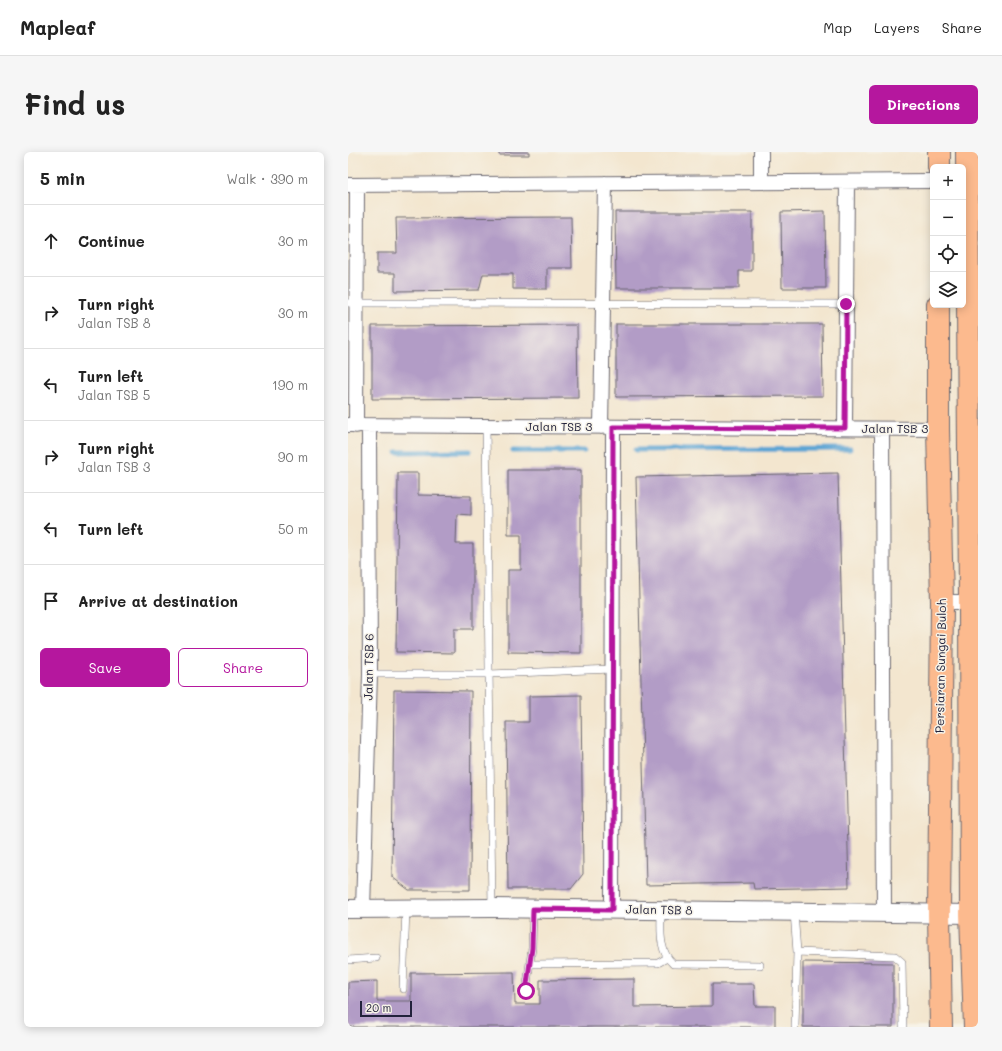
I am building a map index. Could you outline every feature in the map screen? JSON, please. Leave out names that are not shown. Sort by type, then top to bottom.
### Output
[{"type":"main road","points":[[939,152],[939,164]]},
{"type":"main road","points":[[967,152],[969,179],[974,602],[974,763],[970,914],[975,1027]]},
{"type":"main road","name":"Persiaran Sungai Buloh","points":[[938,308],[938,429],[942,602],[939,914],[941,1027]]},
{"type":"street","points":[[761,152],[761,182]]},
{"type":"street","points":[[352,185],[930,181]]},
{"type":"street","points":[[845,428],[847,182]]},
{"type":"street","points":[[605,183],[603,303],[612,669],[612,910]]},
{"type":"street","name":"Jalan TSB 6","points":[[352,185],[352,303],[370,674],[356,909]]},
{"type":"street","name":"Jalan TSB 3","points":[[358,426],[938,429]]},
{"type":"street","points":[[882,429],[884,914]]},
{"type":"street","points":[[942,602],[974,602]]},
{"type":"street","name":"Jalan TSB 8","points":[[356,909],[492,908],[970,914]]},
{"type":"lane","points":[[352,303],[846,304]]},
{"type":"lane","points":[[486,426],[492,908]]},
{"type":"lane","points":[[370,674],[489,674],[612,669]]},
{"type":"lane","points":[[403,989],[406,908]]},
{"type":"lane","points":[[526,991],[532,948],[533,909]]},
{"type":"lane","points":[[661,910],[661,941],[664,954],[673,964],[760,965]]},
{"type":"lane","points":[[794,912],[797,952],[795,1027]]},
{"type":"lane","points":[[797,952],[895,956],[902,962],[903,1027]]},
{"type":"lane","points":[[348,960],[376,958]]},
{"type":"lane","points":[[530,964],[658,963],[667,958]]},
{"type":"building","points":[[499,152],[529,152],[529,155],[499,155]]},
{"type":"building","points":[[825,211],[826,288],[782,288],[781,212]]},
{"type":"building","points":[[615,212],[752,212],[752,271],[739,271],[739,288],[616,288]]},
{"type":"building","points":[[571,217],[572,268],[547,268],[547,289],[513,289],[513,274],[483,274],[479,290],[395,291],[395,273],[377,273],[377,253],[397,253],[396,218]]},
{"type":"building","points":[[616,324],[822,324],[823,396],[616,397]]},
{"type":"building","points":[[577,325],[578,398],[372,399],[372,326]]},
{"type":"building","points":[[508,470],[581,470],[581,653],[508,652],[508,570],[521,570],[521,535],[508,535]]},
{"type":"building","points":[[398,473],[418,473],[418,495],[471,496],[471,515],[457,514],[456,544],[473,544],[473,629],[454,629],[454,653],[396,652]]},
{"type":"building","points":[[838,473],[849,887],[754,889],[753,883],[646,885],[636,477]]},
{"type":"building","points":[[394,690],[471,691],[470,890],[409,890],[392,877]]},
{"type":"building","points":[[581,695],[583,874],[571,889],[508,889],[506,722],[529,722],[529,696]]},
{"type":"building","points":[[803,962],[893,963],[893,1027],[803,1027]]},
{"type":"building","points":[[514,972],[515,1004],[540,1004],[540,980],[634,979],[634,1007],[712,1006],[712,984],[754,984],[755,1006],[775,1006],[775,1027],[348,1027],[348,982],[377,981],[377,1001],[411,1001],[411,973]]},
{"type":"waterway","points":[[636,450],[850,449]]},
{"type":"waterway","points":[[397,452],[470,451]]},
{"type":"waterway","points":[[513,451],[584,451]]},
{"type":"route","points":[[526,991],[532,948],[533,909],[612,910],[613,427],[845,428],[846,304]]}]
